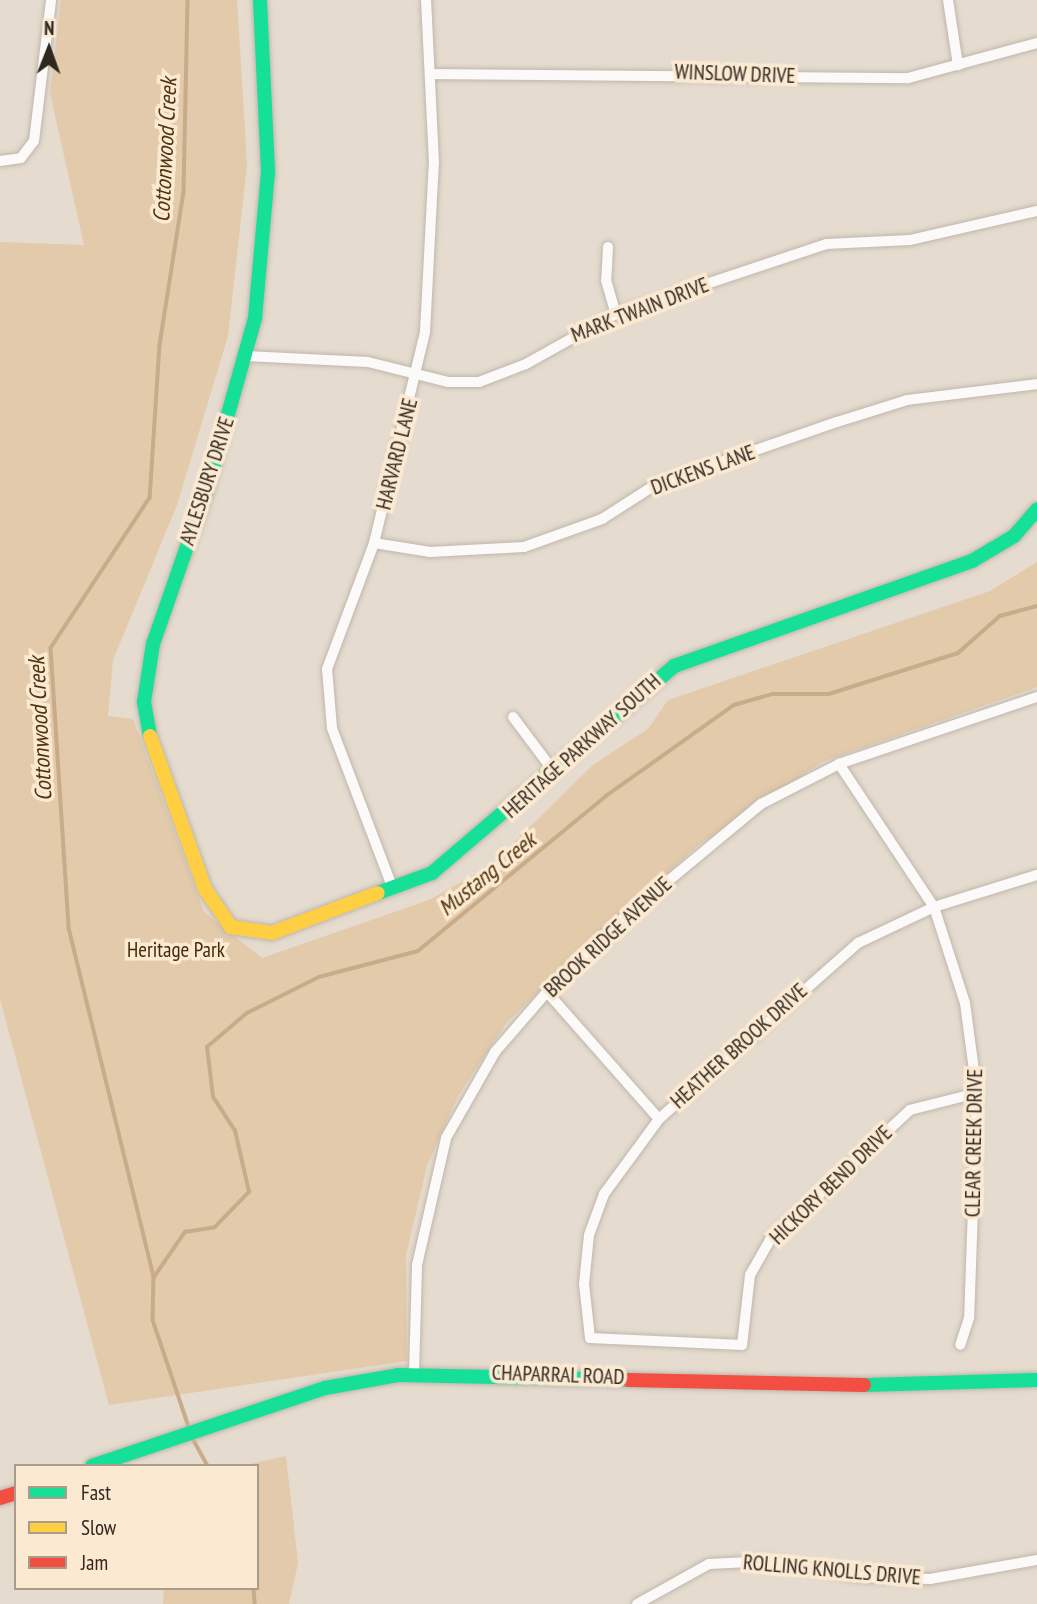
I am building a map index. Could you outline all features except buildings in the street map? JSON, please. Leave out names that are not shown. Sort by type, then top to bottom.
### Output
[{"type":"street","points":[[0,161],[27,154],[51,0]]},
{"type":"street","name":"AYLESBURY DRIVE","points":[[244,933],[222,917],[205,889],[155,761],[144,702],[153,644],[246,356],[265,239],[268,171],[260,0]]},
{"type":"street","name":"HARVARD LANE","points":[[393,889],[327,700],[334,645],[374,543],[417,375],[433,248],[426,0]]},
{"type":"street","points":[[948,0],[958,65]]},
{"type":"street","name":"WINSLOW DRIVE","points":[[429,74],[908,78],[1037,43]]},
{"type":"street","name":"MARK TWAIN DRIVE","points":[[246,356],[368,362],[417,375],[459,382],[501,376],[616,314],[826,244],[910,240],[1037,211]]},
{"type":"street","points":[[608,247],[606,280],[616,314]]},
{"type":"street","name":"DICKENS LANE","points":[[374,543],[429,552],[524,547],[603,519],[655,485],[837,422],[908,400],[1037,384]]},
{"type":"street","name":"HERITAGE PARKWAY SOUTH","points":[[244,933],[272,933],[393,889],[457,858],[552,769],[674,666],[972,561],[1014,536],[1037,509]]},
{"type":"street","name":"BROOK RIDGE AVENUE","points":[[414,1374],[417,1265],[446,1138],[495,1052],[547,992],[699,853],[761,804],[839,764],[1037,697]]},
{"type":"street","points":[[513,717],[552,769]]},
{"type":"street","name":"CLEAR CREEK DRIVE","points":[[839,764],[934,907],[965,1003],[977,1093],[969,1318],[960,1345]]},
{"type":"street","name":"HEATHER BROOK DRIVE","points":[[590,1338],[583,1284],[589,1235],[604,1194],[659,1119],[835,960],[934,907],[1037,875]]},
{"type":"street","points":[[547,992],[659,1119]]},
{"type":"street","name":"HICKORY BEND DRIVE","points":[[590,1338],[742,1345],[750,1275],[770,1240],[910,1110],[977,1093]]},
{"type":"street","name":"CHAPARRAL ROAD","points":[[97,1464],[284,1401],[414,1374],[857,1385],[1037,1380]]},
{"type":"street","name":"ROLLING KNOLLS DRIVE","points":[[637,1604],[682,1573],[721,1562],[769,1561],[919,1579],[1037,1560]]},
{"type":"green space","name":"Heritage Park","points":[[61,0],[237,0],[247,164],[228,336],[177,505],[113,660],[108,716],[133,719],[204,912],[262,958],[429,900],[491,865],[593,765],[648,729],[668,700],[990,591],[1037,562],[1037,687],[822,762],[696,847],[507,1022],[458,1096],[427,1166],[406,1255],[407,1361],[109,1405],[0,999],[0,242],[84,245],[50,93]]},
{"type":"green space","points":[[286,1456],[298,1563],[289,1604],[163,1604],[164,1590],[259,1590],[259,1464],[250,1464]]},
{"type":"waterway","name":"Cottonwood Creek","points":[[188,0],[184,192],[160,345],[150,498],[51,648],[69,928],[154,1277],[153,1320],[190,1430]]},
{"type":"waterway","name":"Mustang Creek","points":[[154,1277],[185,1232],[215,1227],[249,1192],[235,1131],[213,1097],[207,1047],[247,1013],[319,977],[418,951],[606,796],[734,705],[773,694],[829,694],[958,653],[1000,616],[1037,606]]},
{"type":"waterway","name":"Cottonwood Creek","points":[[192,1437],[207,1464]]},
{"type":"waterway","name":"Cottonwood Creek","points":[[254,1590],[255,1604]]},
{"type":"traffic: fast","points":[[150,736],[144,702],[153,644],[207,489],[255,318],[268,171],[260,0]]},
{"type":"traffic: fast","points":[[378,893],[432,873],[674,666],[972,561],[1014,536],[1037,510]]},
{"type":"traffic: fast","points":[[98,1464],[325,1388],[398,1375],[628,1380]]},
{"type":"traffic: fast","points":[[864,1385],[1037,1380]]},
{"type":"traffic: slow","points":[[150,736],[205,889],[231,927],[272,933],[378,893]]},
{"type":"traffic: jam","points":[[628,1380],[864,1385]]},
{"type":"traffic: jam","points":[[0,1498],[14,1494]]}]
